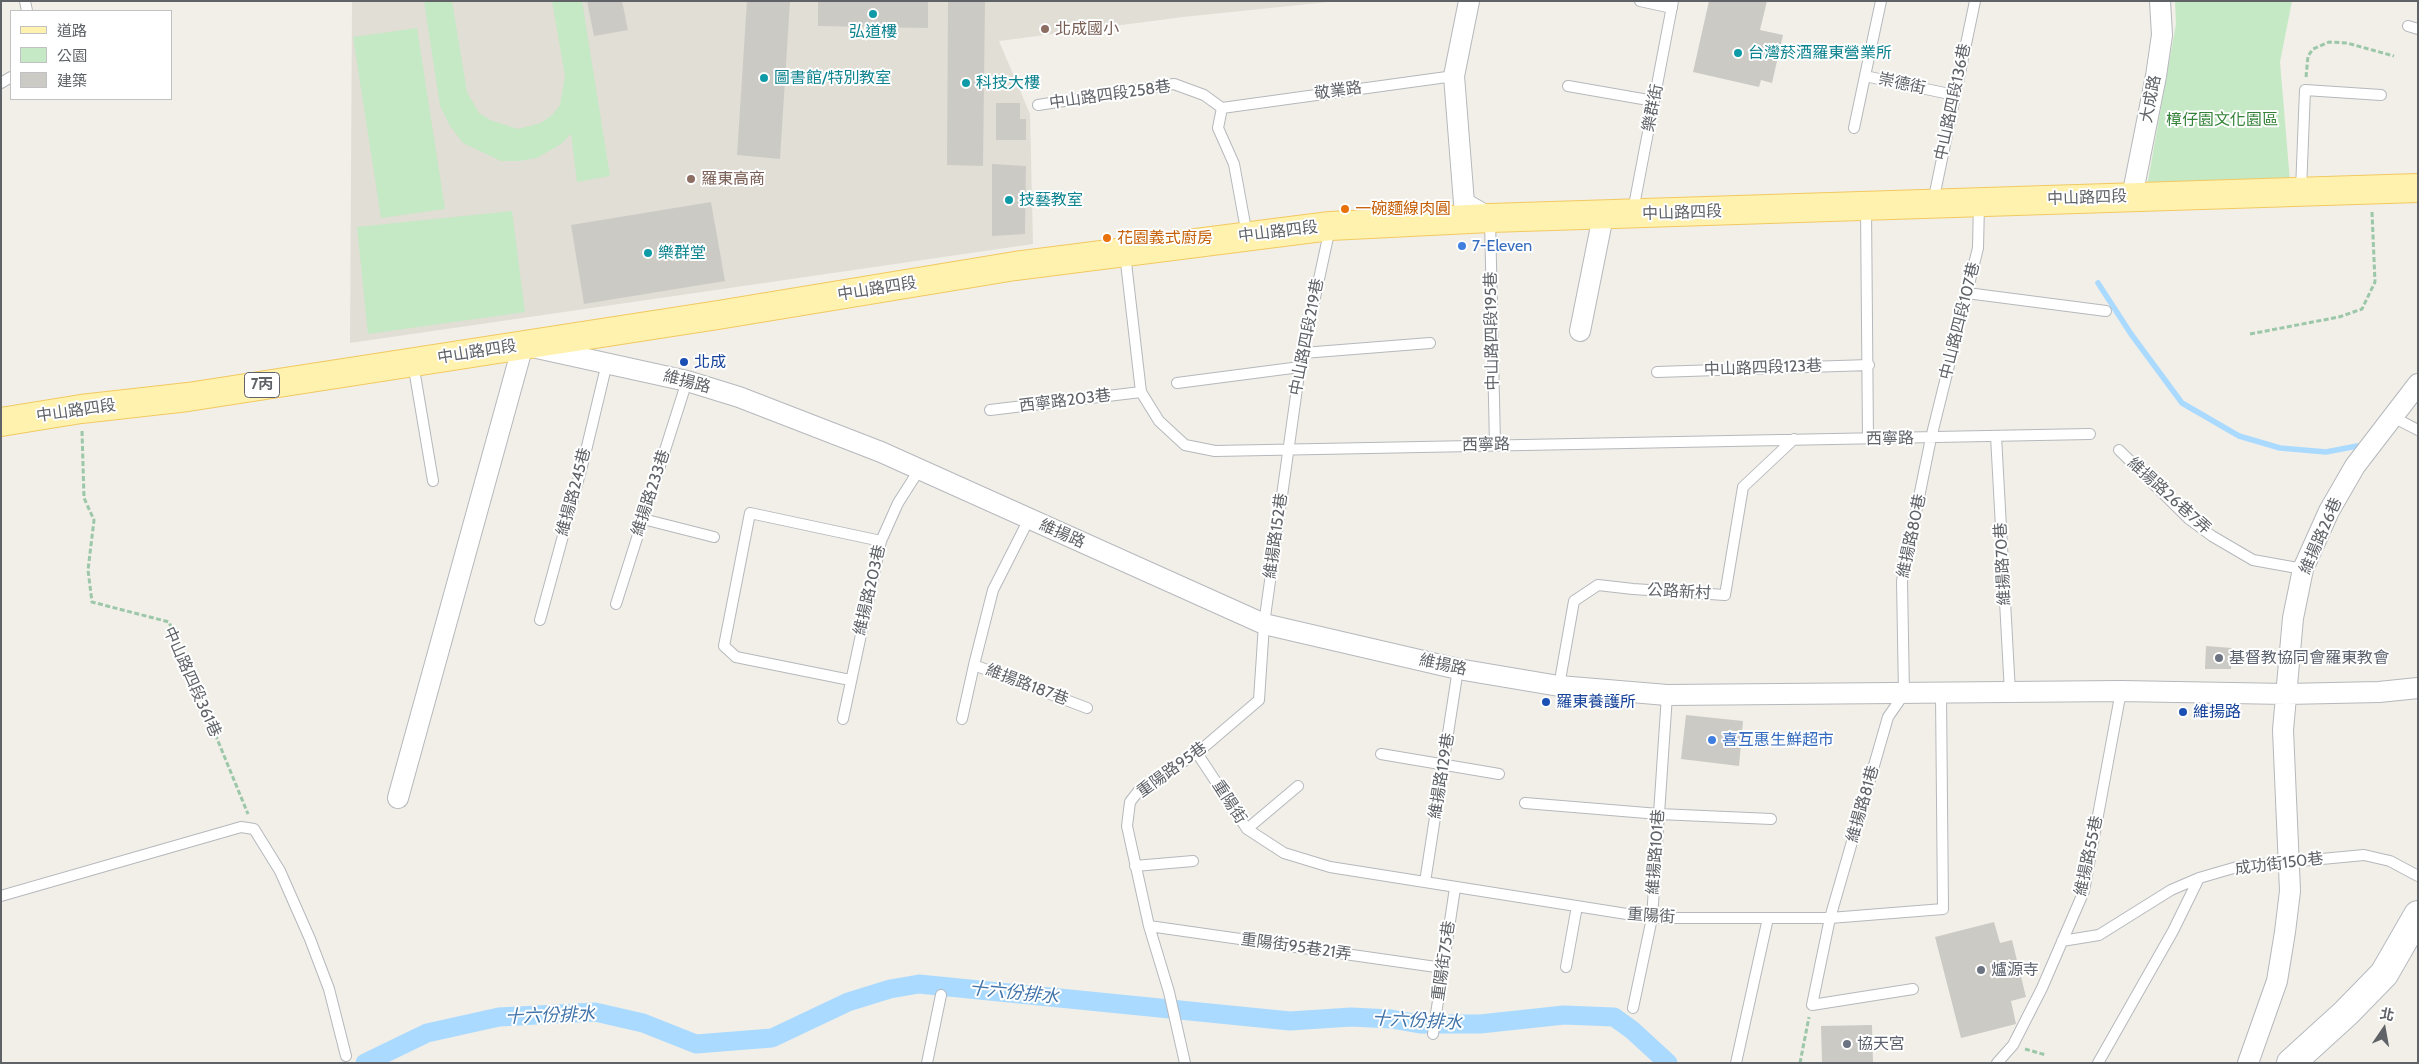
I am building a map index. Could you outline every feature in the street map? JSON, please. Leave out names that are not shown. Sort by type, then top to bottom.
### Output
[{"type":"main road","name":"中山路四段","points":[[1,422],[81,409],[188,397],[718,315],[1015,266],[1330,226],[1490,218],[1866,207],[2301,190],[2418,188]]},
{"type":"street","points":[[1469,1],[1454,76],[1464,203],[1490,218]]},
{"type":"street","name":"大成路","points":[[2132,196],[2156,76],[2162,35],[2160,1]]},
{"type":"street","points":[[1580,331],[1603,216]]},
{"type":"street","points":[[398,798],[523,345]]},
{"type":"street","name":"維揚路","points":[[523,345],[687,381],[748,400],[881,452],[1264,624],[1458,669],[1559,686],[1667,695],[2121,691],[2286,694],[2379,692],[2418,688]]},
{"type":"street","name":"維揚路26巷","points":[[2248,1063],[2277,981],[2286,932],[2290,891],[2287,861],[2282,730],[2293,618],[2303,569],[2329,511],[2355,466],[2391,416],[2418,384]]},
{"type":"street","points":[[2291,1063],[2346,1013],[2384,974],[2418,915]]},
{"type":"lane","points":[[1640,1],[1673,5]]},
{"type":"lane","name":"崇德街","points":[[1881,1],[1865,76],[1954,95]]},
{"type":"lane","name":"中山路四段136巷","points":[[1933,203],[1975,1]]},
{"type":"lane","name":"樂群街","points":[[1632,214],[1673,5]]},
{"type":"lane","name":"敬業路","points":[[1222,108],[1454,76]]},
{"type":"lane","points":[[1854,128],[1865,76]]},
{"type":"lane","name":"中山路四段258巷","points":[[1038,106],[1174,84],[1204,95],[1222,108]]},
{"type":"lane","points":[[1568,86],[1654,101]]},
{"type":"lane","points":[[2301,190],[2305,90],[2381,95]]},
{"type":"lane","points":[[1222,108],[1218,128],[1234,164],[1247,236]]},
{"type":"lane","name":"中山路四段107巷","points":[[1932,438],[1978,248],[1979,202]]},
{"type":"lane","points":[[1866,207],[1869,365],[1868,439]]},
{"type":"lane","name":"中山路四段195巷","points":[[1490,218],[1495,445]]},
{"type":"lane","name":"中山路四段219巷","points":[[1288,448],[1300,367],[1330,226]]},
{"type":"lane","name":"西寧路","points":[[1125,253],[1141,392],[1159,421],[1185,445],[1215,451],[1288,448],[2090,434]]},
{"type":"lane","points":[[1967,293],[2106,311]]},
{"type":"lane","points":[[1303,353],[1430,343]]},
{"type":"lane","points":[[413,362],[433,481]]},
{"type":"lane","name":"維揚路245巷","points":[[540,620],[607,363]]},
{"type":"lane","name":"中山路四段123巷","points":[[1657,372],[1869,365]]},
{"type":"lane","points":[[1177,383],[1300,367]]},
{"type":"lane","name":"維揚路233巷","points":[[616,604],[687,381]]},
{"type":"lane","name":"西寧路203巷","points":[[990,410],[1141,392]]},
{"type":"lane","points":[[2391,416],[2418,430]]},
{"type":"lane","name":"維揚路70巷","points":[[1996,436],[2010,693]]},
{"type":"lane","name":"維揚路80巷","points":[[1904,694],[1902,581],[1932,438]]},
{"type":"lane","name":"公路新村","points":[[1559,686],[1574,601],[1598,585],[1633,590],[1725,595],[1743,487],[1794,440]]},
{"type":"lane","name":"維揚路152巷","points":[[1264,624],[1288,448]]},
{"type":"lane","name":"維揚路26巷7弄","points":[[2119,450],[2190,519],[2212,536],[2253,560],[2303,569]]},
{"type":"lane","name":"維揚路203巷","points":[[843,719],[880,541],[898,503],[920,470]]},
{"type":"lane","points":[[850,680],[736,657],[724,646],[750,513],[880,541]]},
{"type":"lane","points":[[643,519],[714,537]]},
{"type":"lane","name":"維揚路187巷","points":[[1029,519],[993,590],[974,665],[1087,708]]},
{"type":"lane","name":"重陽路95巷","points":[[1185,1063],[1169,992],[1149,926],[1127,826],[1130,802],[1140,789],[1197,753],[1259,700],[1264,624]]},
{"type":"lane","points":[[962,719],[974,665]]},
{"type":"lane","name":"維揚路129巷","points":[[1425,882],[1458,669]]},
{"type":"lane","name":"維揚路55巷","points":[[1997,1063],[2012,1046],[2042,988],[2084,890],[2121,691]]},
{"type":"lane","name":"維揚路81巷","points":[[1812,1005],[1830,918],[1888,717],[1904,694]]},
{"type":"lane","name":"重陽街","points":[[1197,753],[1246,829],[1284,853],[1330,867],[1652,918],[1830,918],[1943,909],[1941,694]]},
{"type":"lane","name":"維揚路101巷","points":[[1633,1008],[1652,918],[1667,695]]},
{"type":"lane","points":[[1381,754],[1499,774]]},
{"type":"lane","points":[[1246,829],[1298,786]]},
{"type":"lane","points":[[1526,803],[1659,814],[1770,819]]},
{"type":"lane","points":[[1,896],[241,827],[254,829],[280,871],[310,939],[329,989],[346,1056]]},
{"type":"lane","name":"成功街150巷","points":[[2062,941],[2099,935],[2171,890],[2199,878],[2236,867],[2364,855],[2390,861],[2418,876]]},
{"type":"lane","points":[[1136,866],[1193,861]]},
{"type":"lane","points":[[2098,1063],[2173,931],[2199,878]]},
{"type":"lane","name":"重陽街75巷","points":[[1434,1034],[1455,888]]},
{"type":"lane","points":[[1566,967],[1577,906]]},
{"type":"lane","points":[[1736,1063],[1768,918]]},
{"type":"lane","name":"重陽街95巷21弄","points":[[1149,926],[1443,968]]},
{"type":"lane","points":[[1812,1005],[1913,989]]},
{"type":"lane","points":[[927,1063],[941,995]]},
{"type":"path","points":[[2305,90],[2308,56],[2313,48],[2321,44],[2347,42],[2394,56]]},
{"type":"path","points":[[2250,334],[2340,317],[2362,309],[2375,282],[2371,189]]},
{"type":"path","name":"中山路四段361巷","points":[[81,409],[84,498],[94,520],[88,570],[92,602],[168,622],[254,829]]},
{"type":"path","points":[[1800,1063],[1812,1005]]},
{"type":"path","points":[[2012,1046],[2046,1055]]},
{"type":"shaded area","name":"羅東高商","points":[[352,1],[1338,1],[1183,17],[999,41],[1030,114],[1033,244],[350,343]]},
{"type":"green space","points":[[424,1],[452,1],[467,92],[479,113],[490,120],[518,129],[541,123],[552,115],[560,105],[565,76],[552,1],[582,1],[610,176],[577,182],[571,134],[561,144],[537,158],[519,161],[501,161],[463,143],[450,126],[440,106]]},
{"type":"green space","name":"樟仔園文化園區","points":[[2175,1],[2292,1],[2280,62],[2290,182],[2147,186],[2176,24]]},
{"type":"green space","points":[[417,28],[445,209],[381,218],[353,37]]},
{"type":"green space","points":[[512,211],[525,312],[368,334],[357,227]]},
{"type":"building","points":[[587,1],[622,1],[628,30],[594,36]]},
{"type":"building","name":"圖書館/特別教室","points":[[747,1],[790,1],[780,159],[737,155]]},
{"type":"building","name":"弘道樓","points":[[818,1],[928,1],[928,28],[818,26]]},
{"type":"building","name":"科技大樓","points":[[948,1],[985,1],[983,166],[947,165]]},
{"type":"building","name":"台灣菸酒羅東營業所","points":[[1709,1],[1767,1],[1760,30],[1783,35],[1772,83],[1761,80],[1759,87],[1693,72]]},
{"type":"building","points":[[996,103],[1020,103],[1020,119],[1026,119],[1026,140],[996,140]]},
{"type":"building","name":"技藝教室","points":[[992,164],[1026,166],[1025,234],[992,236]]},
{"type":"building","name":"樂群堂","points":[[711,202],[725,281],[584,304],[571,225]]},
{"type":"building","name":"基督教協同會羅東教會","points":[[2206,646],[2232,648],[2231,669],[2205,669]]},
{"type":"building","name":"喜互惠生鮮超市","points":[[1686,715],[1743,721],[1739,766],[1681,759]]},
{"type":"building","name":"爐源寺","points":[[1994,922],[2000,943],[2012,940],[2026,997],[2011,1001],[2016,1024],[1961,1038],[1935,937]]},
{"type":"building","name":"協天宮","points":[[1872,1025],[1873,1063],[1822,1063],[1821,1026]]},
{"type":"waterway","points":[[2098,283],[2131,334],[2182,403],[2239,436],[2280,448],[2326,452],[2357,446]]},
{"type":"waterway","name":"十六份排水","points":[[365,1063],[427,1033],[499,1017],[595,1012],[643,1023],[696,1044],[772,1038],[848,1002],[890,989],[919,984],[1290,1021],[1351,1017],[1391,1019],[1420,1024],[1480,1024],[1564,1015],[1614,1017],[1632,1030],[1668,1063]]},
{"type":"place","name":"弘道樓","points":[[873,14]]},
{"type":"place","name":"北成國小","points":[[1045,29]]},
{"type":"place","name":"台灣菸酒羅東營業所","points":[[1738,53]]},
{"type":"place","name":"圖書館/特別教室","points":[[764,78]]},
{"type":"place","name":"科技大樓","points":[[966,83]]},
{"type":"place","name":"羅東高商","points":[[691,179]]},
{"type":"place","name":"技藝教室","points":[[1009,200]]},
{"type":"place","name":"一碗麵線肉圓","points":[[1345,209]]},
{"type":"place","name":"花園義式廚房","points":[[1107,238]]},
{"type":"place","name":"7-Eleven","points":[[1462,246]]},
{"type":"place","name":"樂群堂","points":[[648,253]]},
{"type":"place","name":"北成","points":[[684,362]]},
{"type":"place","name":"基督教協同會羅東教會","points":[[2219,658]]},
{"type":"place","name":"羅東養護所","points":[[1546,702]]},
{"type":"place","name":"維揚路","points":[[2183,712]]},
{"type":"place","name":"喜互惠生鮮超市","points":[[1712,740]]},
{"type":"place","name":"爐源寺","points":[[1981,970]]},
{"type":"place","name":"協天宮","points":[[1847,1044]]}]
